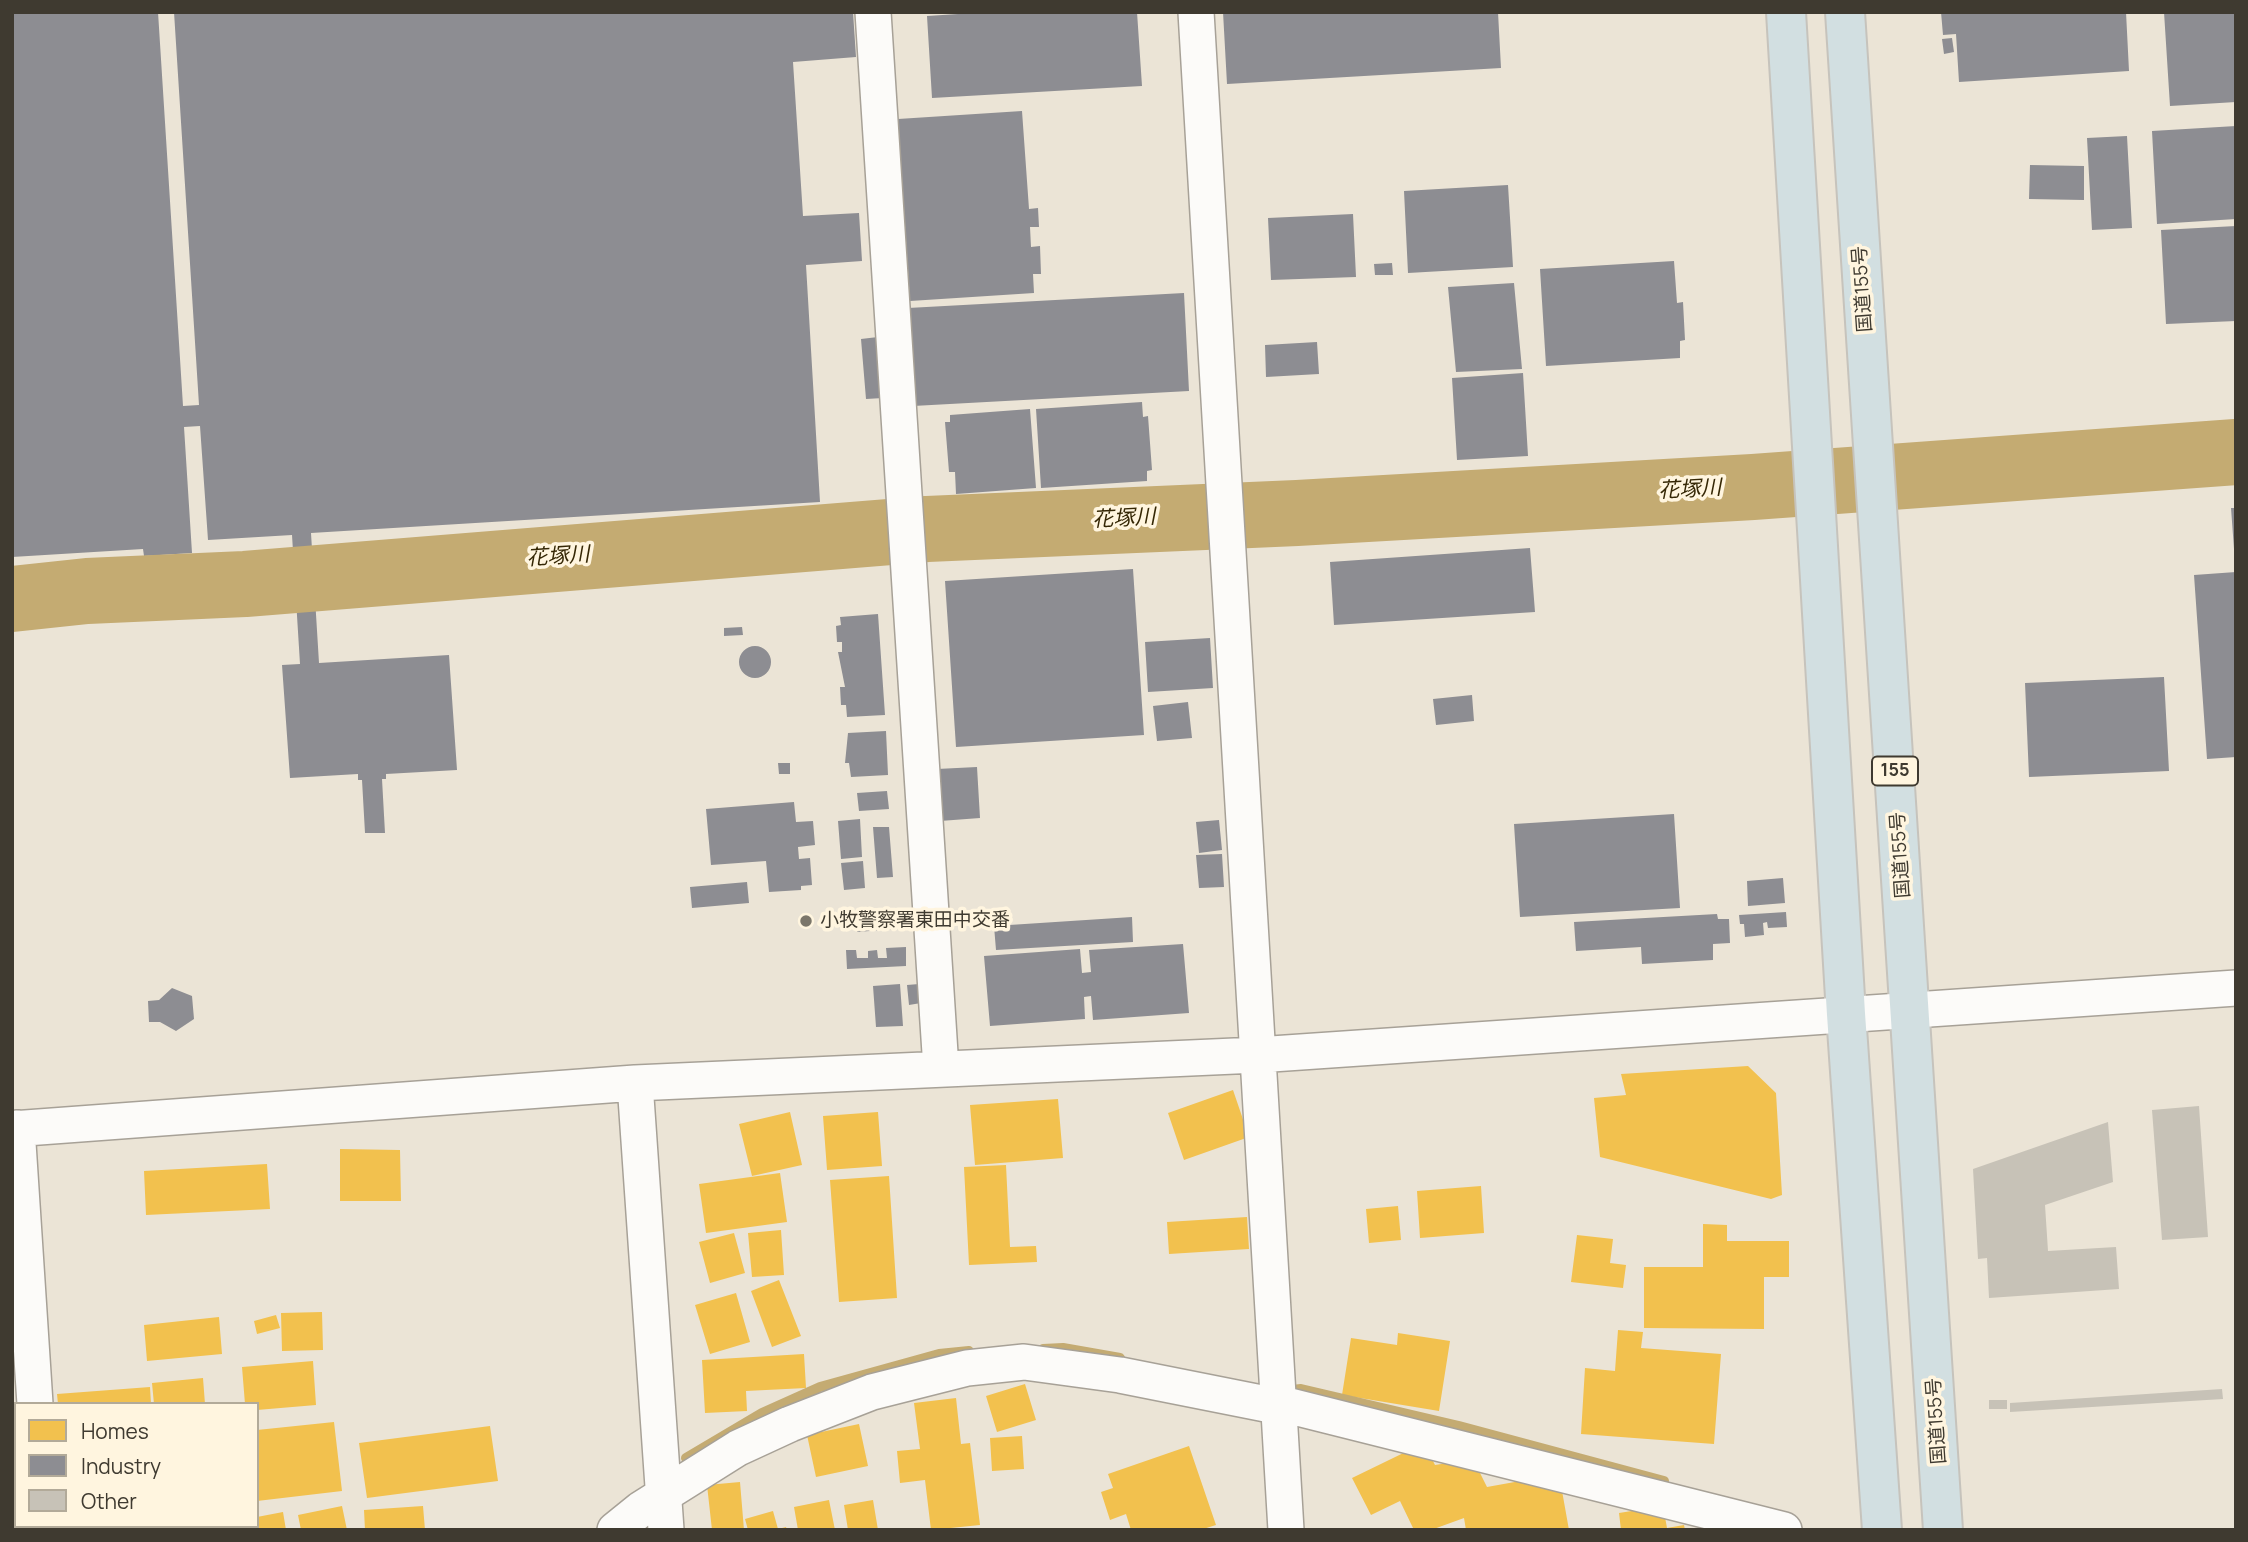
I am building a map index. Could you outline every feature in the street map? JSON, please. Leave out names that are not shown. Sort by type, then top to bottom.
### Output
[{"type":"highway","points":[[1786,12],[1846,1014],[1882,1530]]},
{"type":"highway","name":"国道155号","points":[[1844,12],[1943,1530]]},
{"type":"street","points":[[873,12],[941,1069]]},
{"type":"street","points":[[1196,12],[1286,1530]]},
{"type":"street","points":[[35,1402],[15,1129],[635,1083],[1257,1055],[2236,988]]},
{"type":"street","points":[[635,1083],[666,1530]]},
{"type":"street","points":[[615,1530],[663,1494],[738,1448],[790,1424],[872,1392],[967,1368],[1024,1362],[1061,1366],[1266,1404],[1278,1403],[1784,1530]]},
{"type":"building: Homes","points":[[1748,1066],[1776,1093],[1782,1195],[1771,1199],[1600,1157],[1594,1098],[1626,1095],[1621,1074]]},
{"type":"building: Homes","points":[[1233,1090],[1249,1137],[1184,1160],[1168,1113]]},
{"type":"building: Homes","points":[[1058,1099],[1063,1158],[975,1165],[970,1105]]},
{"type":"building: Homes","points":[[790,1112],[802,1165],[752,1176],[739,1124]]},
{"type":"building: Homes","points":[[878,1112],[882,1166],[827,1170],[823,1116]]},
{"type":"building: Homes","points":[[340,1149],[400,1150],[401,1201],[340,1201]]},
{"type":"building: Homes","points":[[267,1164],[270,1209],[146,1215],[144,1171]]},
{"type":"building: Homes","points":[[1006,1165],[1010,1247],[1036,1246],[1037,1262],[969,1265],[964,1167]]},
{"type":"building: Homes","points":[[780,1173],[787,1222],[706,1233],[699,1184]]},
{"type":"building: Homes","points":[[889,1176],[897,1298],[839,1302],[830,1180]]},
{"type":"building: Homes","points":[[1481,1186],[1484,1233],[1420,1238],[1417,1191]]},
{"type":"building: Homes","points":[[1398,1206],[1401,1240],[1369,1243],[1366,1209]]},
{"type":"building: Homes","points":[[1247,1217],[1249,1249],[1169,1254],[1167,1222]]},
{"type":"building: Homes","points":[[1703,1224],[1727,1225],[1727,1241],[1789,1241],[1789,1277],[1764,1277],[1764,1329],[1644,1328],[1644,1267],[1703,1267]]},
{"type":"building: Homes","points":[[781,1230],[784,1275],[752,1277],[748,1233]]},
{"type":"building: Homes","points":[[734,1233],[745,1273],[710,1283],[699,1242]]},
{"type":"building: Homes","points":[[1577,1235],[1613,1239],[1610,1263],[1626,1265],[1623,1288],[1571,1282]]},
{"type":"building: Homes","points":[[779,1280],[801,1336],[772,1347],[751,1291]]},
{"type":"building: Homes","points":[[736,1293],[750,1342],[710,1354],[695,1305]]},
{"type":"building: Homes","points":[[322,1312],[323,1350],[282,1351],[281,1313]]},
{"type":"building: Homes","points":[[276,1315],[280,1328],[257,1334],[254,1321]]},
{"type":"building: Homes","points":[[219,1317],[222,1354],[147,1361],[144,1325]]},
{"type":"building: Homes","points":[[1618,1330],[1643,1332],[1641,1348],[1721,1354],[1714,1444],[1581,1434],[1585,1368],[1615,1371]]},
{"type":"building: Homes","points":[[1398,1333],[1450,1341],[1439,1411],[1342,1395],[1351,1338],[1397,1345]]},
{"type":"building: Homes","points":[[804,1354],[806,1388],[746,1391],[747,1411],[705,1413],[702,1360]]},
{"type":"building: Homes","points":[[313,1361],[316,1405],[259,1410],[259,1402],[245,1402],[242,1367]]},
{"type":"building: Homes","points":[[203,1378],[205,1402],[154,1402],[152,1383]]},
{"type":"building: Homes","points":[[1025,1384],[1036,1420],[997,1432],[986,1396]]},
{"type":"building: Homes","points":[[150,1387],[151,1402],[58,1402],[57,1394]]},
{"type":"building: Homes","points":[[956,1398],[961,1444],[970,1443],[980,1525],[931,1530],[925,1480],[900,1483],[897,1451],[920,1449],[914,1403]]},
{"type":"building: Homes","points":[[334,1422],[342,1491],[259,1501],[259,1430]]},
{"type":"building: Homes","points":[[859,1424],[868,1466],[816,1477],[807,1435]]},
{"type":"building: Homes","points":[[490,1426],[498,1481],[367,1498],[359,1443]]},
{"type":"building: Homes","points":[[1022,1436],[1024,1469],[992,1471],[990,1438]]},
{"type":"building: Homes","points":[[1424,1443],[1435,1465],[1473,1459],[1487,1487],[1559,1474],[1569,1530],[1466,1530],[1464,1518],[1431,1530],[1414,1530],[1400,1501],[1371,1515],[1352,1478]]},
{"type":"building: Homes","points":[[1189,1446],[1216,1525],[1200,1530],[1131,1530],[1126,1514],[1110,1520],[1101,1492],[1113,1488],[1108,1474]]},
{"type":"building: Homes","points":[[740,1482],[744,1530],[712,1530],[707,1485]]},
{"type":"building: Homes","points":[[829,1500],[835,1530],[798,1530],[794,1507]]},
{"type":"building: Homes","points":[[873,1500],[878,1530],[848,1530],[844,1505]]},
{"type":"building: Homes","points":[[342,1506],[347,1530],[301,1530],[298,1515]]},
{"type":"building: Homes","points":[[423,1506],[425,1530],[365,1530],[364,1510]]},
{"type":"building: Homes","points":[[1663,1506],[1667,1528],[1684,1525],[1685,1530],[1621,1530],[1619,1513]]},
{"type":"building: Homes","points":[[773,1511],[778,1529],[786,1527],[787,1530],[748,1530],[745,1519]]},
{"type":"building: Homes","points":[[283,1512],[286,1530],[249,1530],[259,1528],[259,1517]]},
{"type":"building: Industry","points":[[12,12],[158,12],[183,406],[199,405],[174,12],[853,12],[856,57],[793,62],[803,216],[859,213],[862,261],[806,265],[820,502],[311,533],[319,663],[449,655],[457,770],[386,774],[386,779],[382,779],[385,833],[365,833],[362,780],[358,780],[358,774],[290,778],[282,665],[300,664],[292,535],[208,540],[200,426],[184,427],[192,553],[144,556],[143,549],[12,557]]},
{"type":"building: Industry","points":[[989,12],[1137,12],[1142,86],[932,98],[927,16]]},
{"type":"building: Industry","points":[[1223,12],[1498,12],[1501,68],[1227,84]]},
{"type":"building: Industry","points":[[1941,12],[2126,12],[2129,71],[1959,82],[1956,34],[1943,35]]},
{"type":"building: Industry","points":[[2164,12],[2236,12],[2236,102],[2170,106]]},
{"type":"building: Industry","points":[[1952,38],[1954,52],[1944,54],[1942,39]]},
{"type":"building: Industry","points":[[1022,111],[1029,209],[1038,208],[1039,227],[1030,227],[1031,247],[1040,246],[1041,274],[1033,274],[1034,293],[910,301],[898,119]]},
{"type":"building: Industry","points":[[2236,126],[2236,219],[2157,224],[2152,131]]},
{"type":"building: Industry","points":[[2127,136],[2132,228],[2092,230],[2087,138]]},
{"type":"building: Industry","points":[[2030,165],[2084,166],[2084,200],[2029,199]]},
{"type":"building: Industry","points":[[1508,185],[1513,267],[1408,273],[1404,191]]},
{"type":"building: Industry","points":[[1353,214],[1356,277],[1271,280],[1268,218]]},
{"type":"building: Industry","points":[[2236,226],[2236,321],[2166,324],[2161,230]]},
{"type":"building: Industry","points":[[1674,261],[1677,303],[1683,302],[1685,340],[1680,341],[1680,358],[1546,366],[1540,269]]},
{"type":"building: Industry","points":[[1392,263],[1393,275],[1375,275],[1374,264]]},
{"type":"building: Industry","points":[[1514,283],[1522,369],[1456,372],[1448,287]]},
{"type":"building: Industry","points":[[1184,293],[1189,391],[913,406],[908,308]]},
{"type":"building: Industry","points":[[878,337],[883,398],[866,399],[861,339]]},
{"type":"building: Industry","points":[[1317,342],[1319,374],[1266,377],[1265,345]]},
{"type":"building: Industry","points":[[1523,373],[1528,456],[1457,460],[1452,378]]},
{"type":"building: Industry","points":[[1142,402],[1143,417],[1148,416],[1152,470],[1147,471],[1147,481],[1041,488],[1036,409]]},
{"type":"building: Industry","points":[[1030,409],[1036,488],[956,494],[955,472],[949,472],[945,422],[950,422],[950,415]]},
{"type":"building: Industry","points":[[2231,508],[2236,508],[2236,549],[2234,549]]},
{"type":"building: Industry","points":[[1530,548],[1535,612],[1334,625],[1330,562]]},
{"type":"building: Industry","points":[[1133,569],[1144,735],[956,747],[945,581]]},
{"type":"building: Industry","points":[[2236,572],[2236,757],[2207,759],[2194,575]]},
{"type":"building: Industry","points":[[878,614],[885,715],[847,717],[846,705],[841,705],[840,687],[845,687],[838,652],[842,652],[842,642],[837,642],[836,626],[841,625],[840,617]]},
{"type":"building: Industry","points":[[742,627],[743,635],[724,636],[724,628]]},
{"type":"building: Industry","points":[[1210,638],[1213,688],[1148,692],[1145,642]]},
{"type":"building: Industry","points":[[755,646],[766,651],[771,662],[766,673],[755,678],[744,673],[739,662],[744,651]]},
{"type":"building: Industry","points":[[2164,677],[2169,771],[2029,777],[2025,683]]},
{"type":"building: Industry","points":[[1472,695],[1474,721],[1436,725],[1433,699]]},
{"type":"building: Industry","points":[[1188,702],[1192,738],[1157,741],[1153,706]]},
{"type":"building: Industry","points":[[886,731],[888,775],[851,777],[849,763],[845,763],[848,733]]},
{"type":"building: Industry","points":[[778,763],[790,763],[790,774],[779,774]]},
{"type":"building: Industry","points":[[977,767],[980,818],[940,821],[937,769]]},
{"type":"building: Industry","points":[[887,791],[889,809],[859,811],[857,793]]},
{"type":"building: Industry","points":[[794,802],[796,822],[813,821],[815,845],[798,847],[799,859],[810,858],[812,885],[801,886],[801,890],[769,892],[766,861],[711,865],[706,809]]},
{"type":"building: Industry","points":[[1674,814],[1680,908],[1520,917],[1514,824]]},
{"type":"building: Industry","points":[[860,819],[862,857],[841,859],[838,821]]},
{"type":"building: Industry","points":[[1219,820],[1222,850],[1199,853],[1196,822]]},
{"type":"building: Industry","points":[[873,827],[889,827],[893,877],[877,878]]},
{"type":"building: Industry","points":[[1222,854],[1224,887],[1199,888],[1196,855]]},
{"type":"building: Industry","points":[[863,861],[865,888],[844,890],[841,863]]},
{"type":"building: Industry","points":[[1783,878],[1785,903],[1748,906],[1747,881]]},
{"type":"building: Industry","points":[[747,882],[749,903],[692,908],[690,887]]},
{"type":"building: Industry","points":[[1786,912],[1787,927],[1768,928],[1767,922],[1763,923],[1764,935],[1745,937],[1744,924],[1740,924],[1739,915]]},
{"type":"building: Industry","points":[[1717,914],[1718,919],[1729,919],[1730,943],[1713,944],[1713,960],[1642,964],[1641,947],[1576,951],[1574,922]]},
{"type":"building: Industry","points":[[893,917],[894,929],[857,932],[856,920]]},
{"type":"building: Industry","points":[[1132,917],[1133,942],[996,950],[994,926]]},
{"type":"building: Industry","points":[[1183,944],[1189,1013],[1093,1020],[1091,996],[1084,997],[1085,1019],[990,1026],[984,956],[1080,949],[1082,973],[1091,972],[1089,950]]},
{"type":"building: Industry","points":[[906,947],[906,966],[847,969],[846,950],[856,950],[857,958],[868,958],[868,951],[877,950],[878,958],[887,958],[886,948]]},
{"type":"building: Industry","points":[[900,984],[903,1026],[876,1027],[873,986]]},
{"type":"building: Industry","points":[[919,984],[921,1003],[909,1005],[907,985]]},
{"type":"building: Industry","points":[[172,988],[192,996],[194,1019],[176,1031],[160,1022],[149,1022],[148,1001],[159,1000]]},
{"type":"building: Other","points":[[2199,1106],[2208,1237],[2162,1240],[2152,1110]]},
{"type":"building: Other","points":[[2108,1122],[2113,1182],[2045,1205],[2048,1251],[2116,1247],[2119,1289],[1989,1298],[1987,1258],[1978,1259],[1973,1169]]},
{"type":"building: Other","points":[[2222,1389],[2223,1399],[2010,1412],[2010,1403]]},
{"type":"building: Other","points":[[1989,1400],[2007,1400],[2007,1409],[1989,1409]]},
{"type":"waterway","name":"花塚川","points":[[12,599],[87,591],[245,584],[927,529],[1297,513],[1753,487],[2236,452]]},
{"type":"waterway","points":[[1043,1349],[1063,1348],[1120,1358]]},
{"type":"waterway","points":[[686,1458],[762,1413],[820,1387],[939,1354],[969,1351]]},
{"type":"waterway","points":[[1283,1391],[1301,1389],[1459,1426],[1664,1481]]},
{"type":"place","name":"小牧警察署東田中交番","points":[[806,921]]}]
